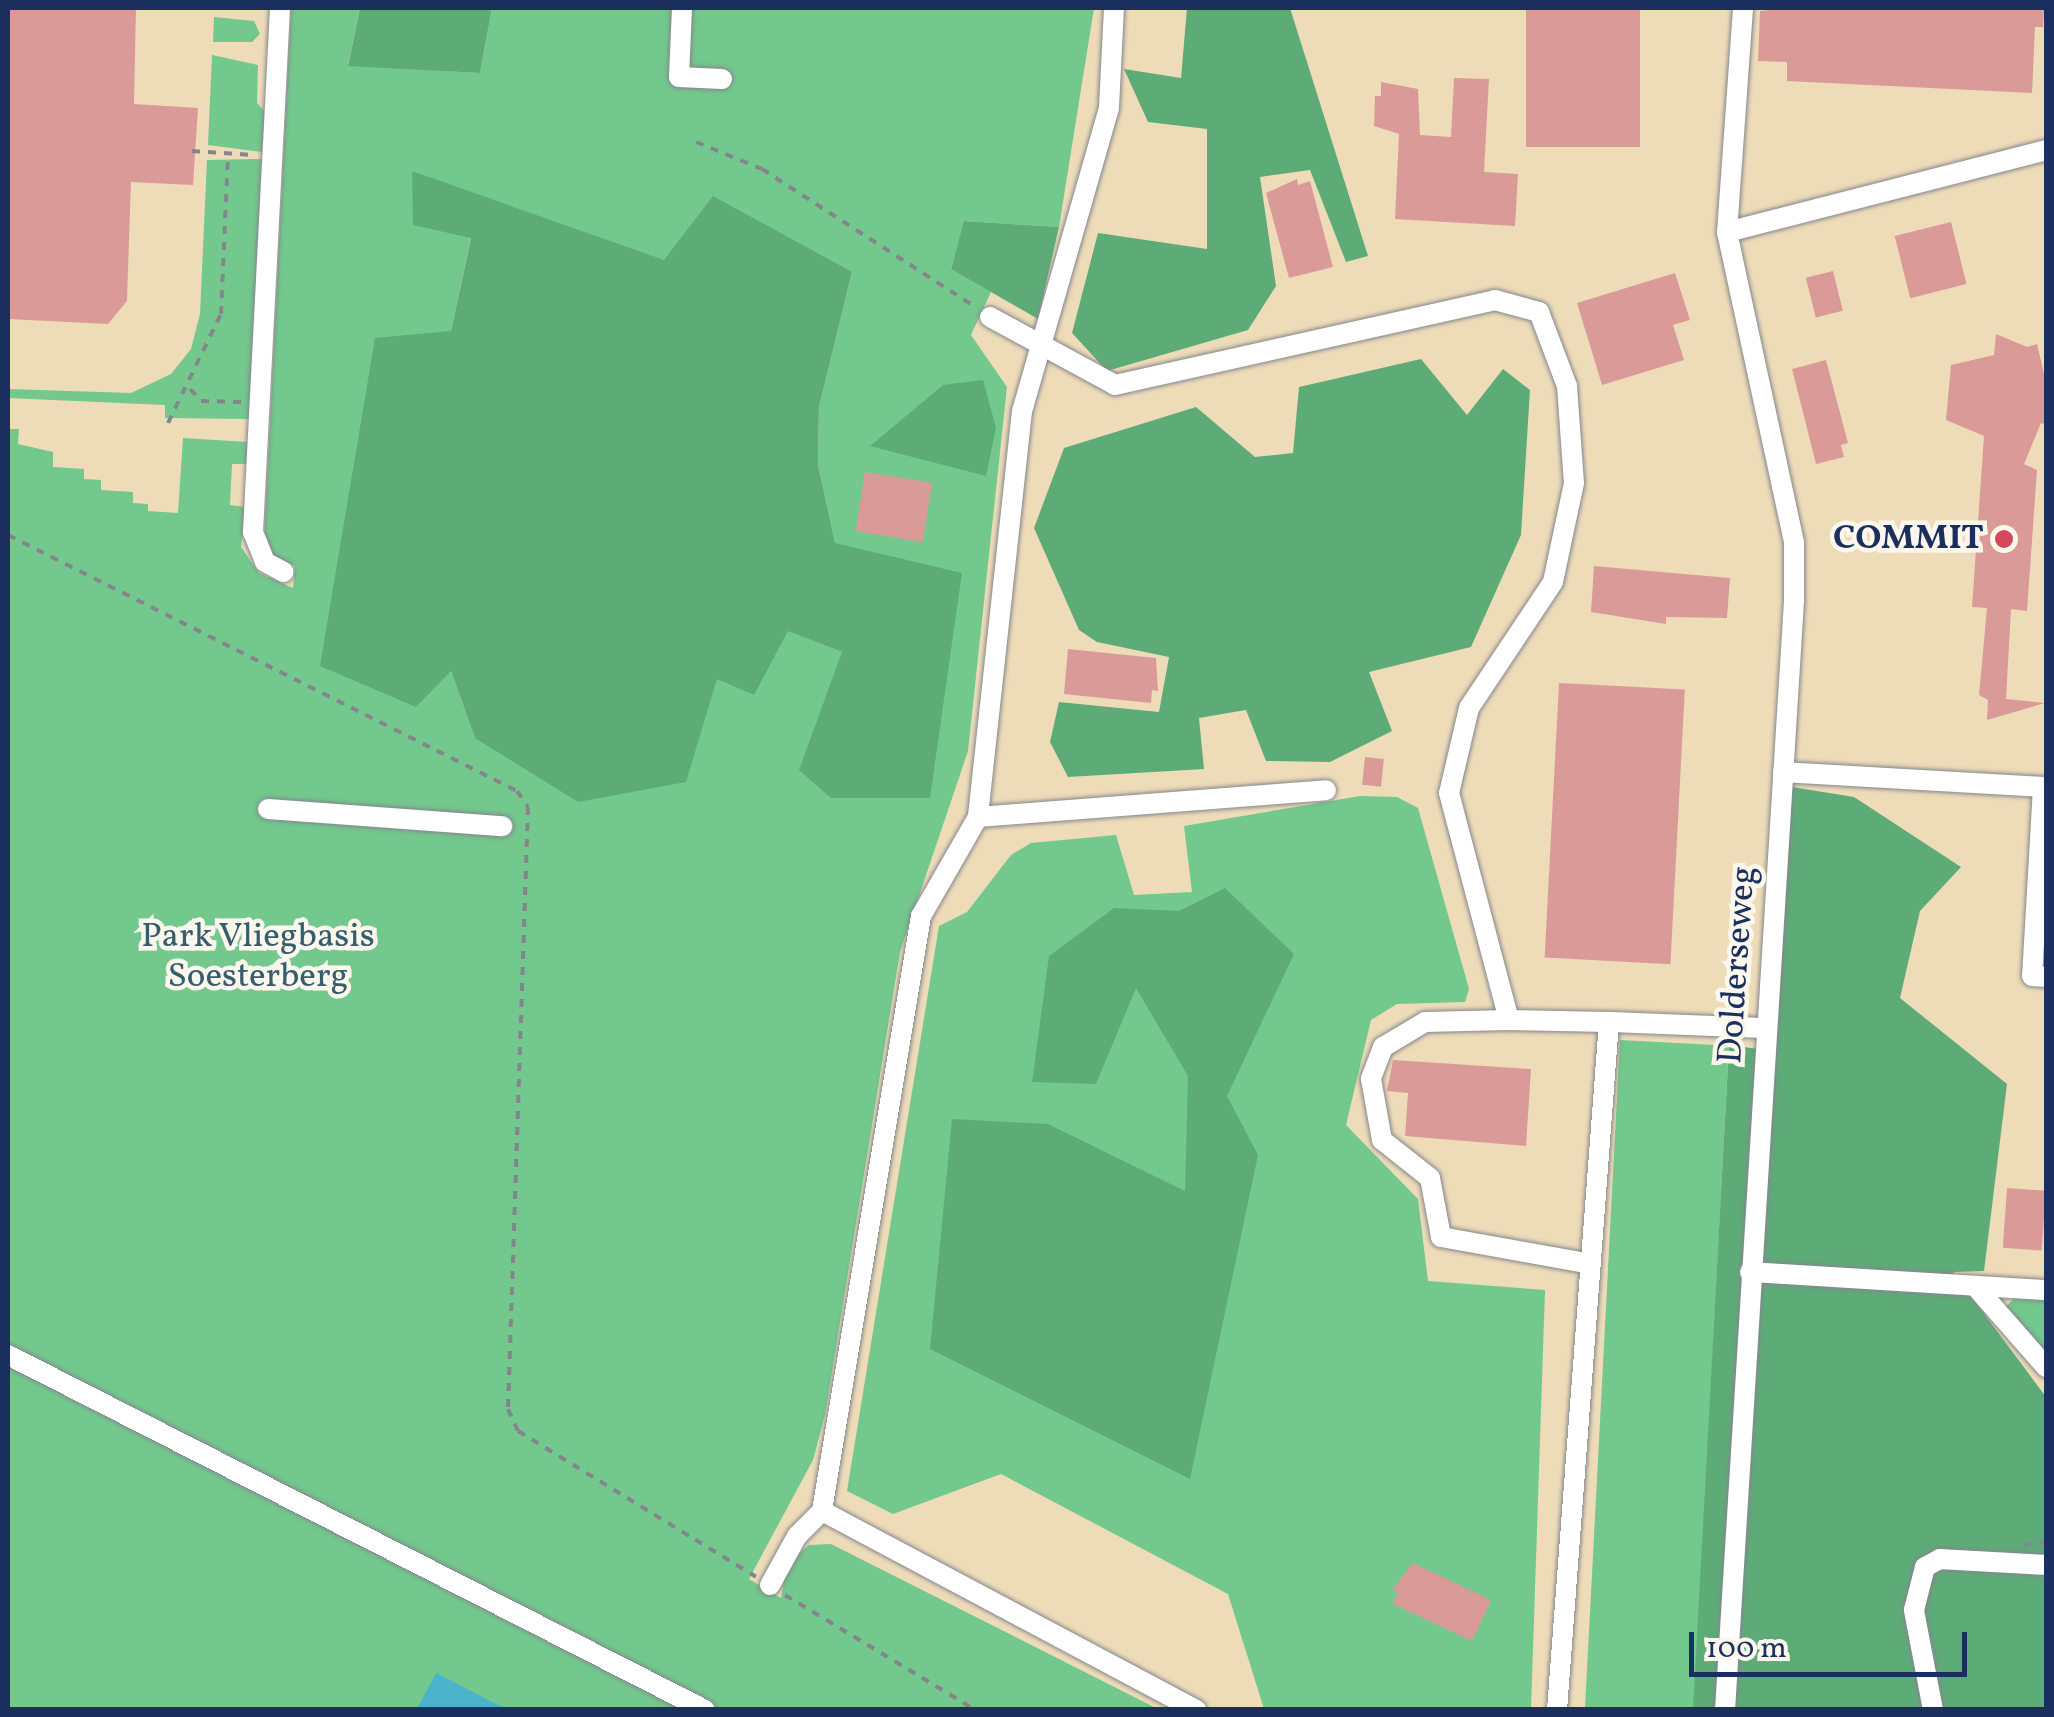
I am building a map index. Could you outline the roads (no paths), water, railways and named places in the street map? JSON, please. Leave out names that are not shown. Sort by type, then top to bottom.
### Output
[{"type":"lane","points":[[280,8],[253,532],[266,562],[284,572]]},
{"type":"lane","points":[[682,8],[679,77],[722,79]]},
{"type":"lane","points":[[770,1586],[797,1536],[822,1510],[921,916],[978,817],[1022,411],[1043,349],[1108,108],[1114,8]]},
{"type":"lane","name":"Dolderseweg","points":[[1725,1710],[1794,542],[1727,232],[1743,8]]},
{"type":"lane","points":[[1727,232],[2046,150]]},
{"type":"lane","points":[[990,317],[1043,349],[1116,384],[1495,300],[1539,312],[1566,386],[1574,484],[1553,582],[1469,708],[1449,793],[1509,1020]]},
{"type":"lane","points":[[1783,772],[2043,787],[2032,976],[2046,977]]},
{"type":"lane","points":[[978,817],[1326,790]]},
{"type":"lane","points":[[268,809],[502,826]]},
{"type":"lane","points":[[1591,1264],[1441,1237],[1430,1178],[1382,1140],[1371,1079],[1383,1046],[1426,1022],[1509,1020],[1766,1028]]},
{"type":"lane","points":[[1557,1710],[1609,1022]]},
{"type":"lane","points":[[1750,1272],[2046,1290]]},
{"type":"lane","points":[[1974,1286],[2046,1367]]},
{"type":"lane","points":[[8,1355],[704,1710]]},
{"type":"lane","points":[[822,1510],[1196,1710]]},
{"type":"lane","points":[[1933,1710],[1914,1610],[1925,1567],[1940,1558],[2040,1564]]},
{"type":"water","points":[[436,1673],[506,1709],[417,1709]]},
{"type":"place","name":"COMMIT","points":[[2004,539]]},
{"type":"park label","name":"Park Vliegbasis Soesterberg","points":[[258,957]]}]
